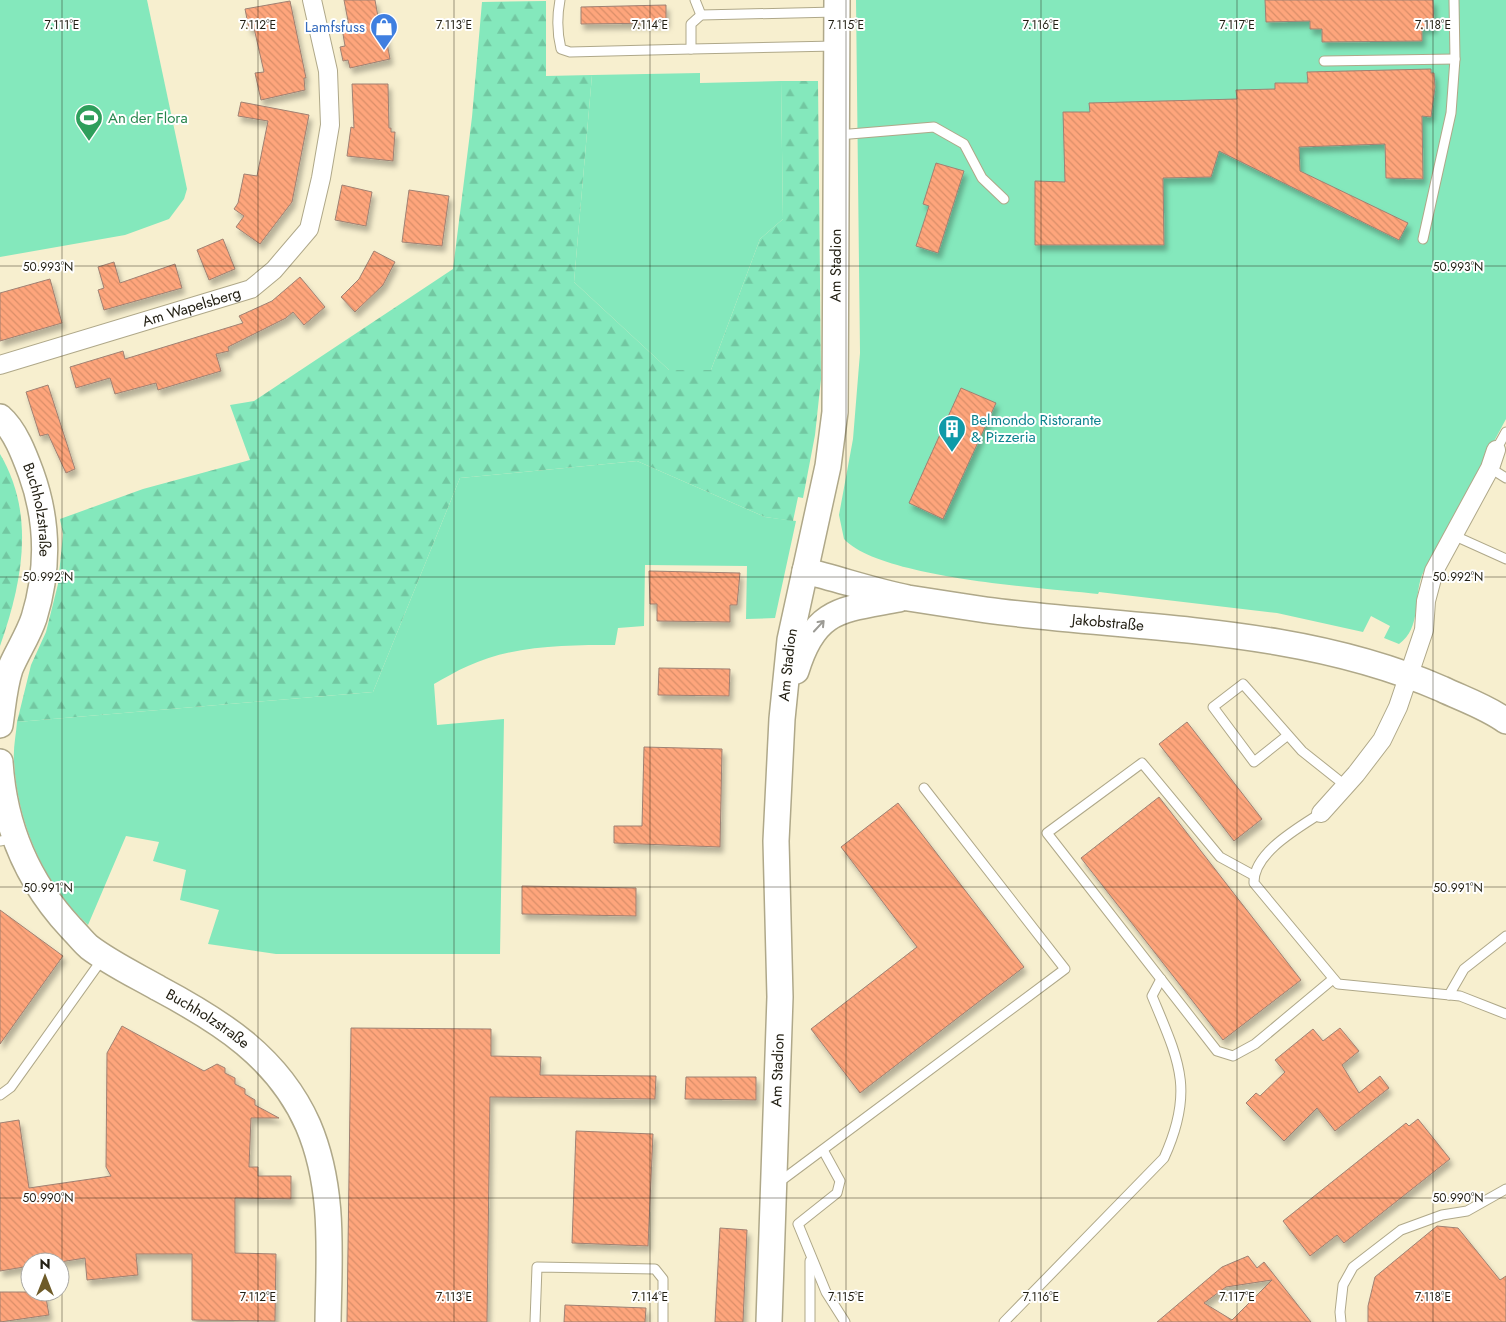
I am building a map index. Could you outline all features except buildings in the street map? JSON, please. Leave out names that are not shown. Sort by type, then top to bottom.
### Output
[{"type":"street","name":"Am Wapelsberg","points":[[0,365],[251,288],[274,270],[304,236],[309,229],[330,125],[328,71],[312,0]]},
{"type":"street","name":"Am Stadion","points":[[769,1322],[780,997],[776,841],[782,719],[790,640],[828,466],[835,412],[836,4]]},
{"type":"street","name":"Buchholzstraße","points":[[0,417],[24,455],[41,500],[45,541],[43,581],[34,619],[11,668],[5,688],[0,725]]},
{"type":"street","points":[[1321,813],[1346,786],[1382,740],[1398,707],[1424,630],[1426,601],[1434,571],[1455,536],[1490,468],[1496,450]]},
{"type":"street","name":"Jakobstraße","points":[[805,571],[906,597],[987,610],[1193,629],[1260,639],[1368,662],[1410,675],[1504,720]]},
{"type":"street","points":[[782,719],[801,656],[811,634],[827,618],[846,608],[906,597]]},
{"type":"street","name":"Buchholzstraße","points":[[0,762],[6,833],[33,880],[56,912],[88,946],[104,957],[196,1009],[243,1040],[278,1075],[308,1124],[324,1174],[330,1216],[328,1322]]},
{"type":"lane","points":[[560,0],[557,15],[561,49],[570,52],[837,46]]},
{"type":"lane","points":[[695,0],[700,15]]},
{"type":"lane","points":[[1423,240],[1451,113],[1456,58],[1454,0]]},
{"type":"lane","points":[[691,49],[691,24],[700,15],[836,4]]},
{"type":"lane","points":[[1324,61],[1456,58]]},
{"type":"lane","points":[[837,136],[934,128],[964,144],[982,178],[1004,199]]},
{"type":"lane","points":[[1496,450],[1506,432]]},
{"type":"lane","points":[[1490,468],[1506,478]]},
{"type":"lane","points":[[1455,536],[1506,559]]},
{"type":"lane","points":[[1288,734],[1254,762],[1213,707],[1242,684],[1288,734],[1302,751],[1346,786]]},
{"type":"lane","points":[[1253,876],[1220,857],[1142,763],[1047,833],[1217,1051],[1233,1056],[1255,1044],[1334,979]]},
{"type":"lane","points":[[774,1186],[1065,969],[924,788]]},
{"type":"lane","points":[[1321,813],[1267,854],[1256,866],[1253,876],[1254,883],[1338,984],[1460,996],[1506,1014]]},
{"type":"lane","points":[[1449,995],[1464,970],[1506,936]]},
{"type":"lane","points":[[0,1095],[12,1087],[104,957]]},
{"type":"lane","points":[[1004,1322],[1164,1158],[1175,1135],[1181,1111],[1182,1078],[1173,1046],[1152,996],[1161,979]]},
{"type":"lane","points":[[823,1150],[840,1180],[837,1193],[798,1224],[810,1259],[826,1292],[845,1322]]},
{"type":"lane","points":[[1341,1322],[1340,1312],[1343,1286],[1353,1267],[1401,1230],[1442,1215],[1467,1211],[1506,1189]]},
{"type":"lane","points":[[810,1259],[810,1322]]},
{"type":"lane","points":[[534,1322],[537,1267],[655,1269],[663,1279],[663,1322]]},
{"type":"green space","name":"An der Flora","points":[[0,0],[147,0],[187,189],[184,199],[169,219],[125,235],[0,257]]},
{"type":"green space","points":[[856,0],[1506,0],[1506,419],[1422,575],[1414,621],[1406,637],[1399,644],[1384,638],[1390,626],[1371,616],[1363,632],[1277,613],[1099,592],[1098,594],[964,579],[925,572],[891,563],[863,552],[844,539],[839,515],[853,439],[860,353]]},
{"type":"green space","points":[[546,1],[546,76],[592,75],[574,282],[669,370],[711,370],[760,239],[783,219],[781,81],[818,81],[821,379],[815,435],[803,498],[798,497],[793,521],[765,517],[637,461],[460,478],[373,692],[17,722],[31,665],[46,632],[58,584],[63,534],[60,519],[143,489],[250,460],[230,405],[254,401],[453,269],[472,117],[482,2]]},
{"type":"green space","points":[[700,73],[700,83],[781,81],[783,219],[760,239],[711,370],[669,370],[574,282],[592,75]]},
{"type":"green space","points":[[0,454],[11,477],[18,501],[22,525],[22,549],[14,598],[0,646]]},
{"type":"green space","points":[[637,461],[765,517],[796,521],[775,618],[746,619],[747,566],[645,565],[644,626],[618,628],[615,645],[559,646],[521,650],[485,659],[455,672],[434,684],[437,725],[504,719],[500,954],[276,954],[208,944],[219,910],[180,900],[186,870],[153,861],[159,842],[126,836],[88,925],[58,891],[35,850],[20,806],[14,761],[17,722],[373,692],[460,478]]},
{"type":"place","name":"Lamfsfuss","points":[[384,51]]},
{"type":"place","name":"An der Flora","points":[[89,142]]},
{"type":"place","name":"Belmondo Ristorante & Pizzeria","points":[[952,453]]}]
